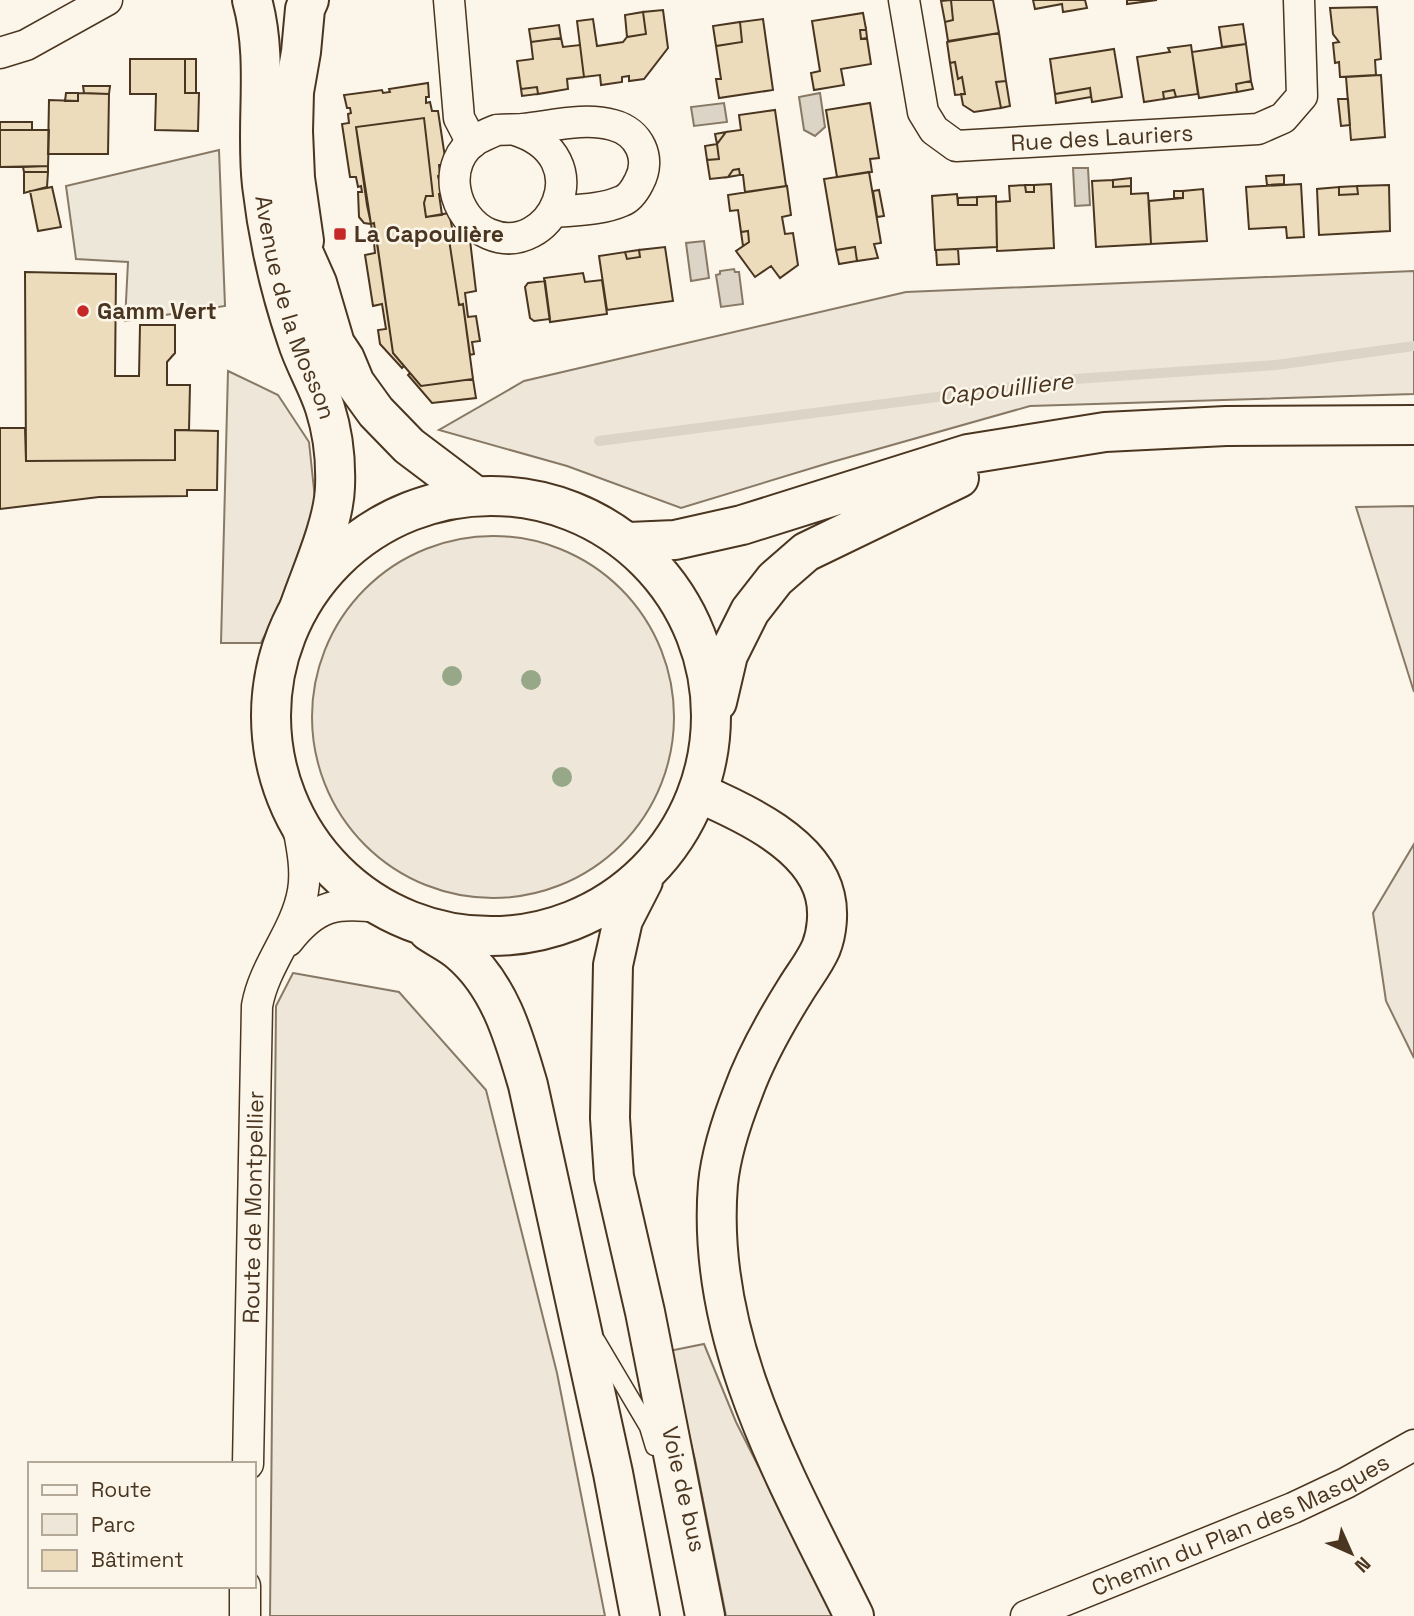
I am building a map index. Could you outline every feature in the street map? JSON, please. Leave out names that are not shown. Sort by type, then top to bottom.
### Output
[{"type":"main road","name":"Avenue de la Mosson","points":[[252,0],[261,82],[261,183],[272,247],[289,316],[325,408],[334,449],[335,490],[324,536],[299,608]]},
{"type":"main road","name":"Avenue de la Mosson","points":[[309,0],[305,9],[294,92],[295,178],[304,241],[300,247],[317,283],[335,344],[355,383],[376,412],[409,446],[474,495]]},
{"type":"main road","points":[[629,542],[675,540],[742,525],[968,454],[1104,432],[1226,426],[1414,425]]},
{"type":"main road","points":[[705,1616],[645,1312],[614,1177],[610,1118],[613,965],[623,920],[649,870],[678,834],[698,793],[728,655],[750,611],[775,579],[806,552],[944,484],[1044,443]]},
{"type":"main road","points":[[640,1616],[613,1473],[528,1085],[513,1035],[492,987],[460,951],[348,884],[319,855],[297,821],[282,787],[274,752],[271,715],[274,678],[283,642],[299,608],[331,565],[373,530],[422,506],[474,495],[529,498],[582,514],[629,542],[666,579],[692,622],[708,670],[713,722]]},
{"type":"main road","points":[[698,793],[747,814],[803,857],[818,875],[825,897],[827,925],[821,948],[774,1026],[743,1091],[727,1141],[718,1182],[718,1246],[725,1309],[740,1363],[766,1437],[854,1616]]},
{"type":"main road","points":[[398,915],[464,935],[514,935],[564,924],[610,902],[649,870]]},
{"type":"street","points":[[0,53],[26,45],[107,0]]},
{"type":"street","points":[[449,0],[459,118],[472,143]]},
{"type":"street","name":"Rue des Lauriers","points":[[904,0],[923,112],[934,130],[956,146],[1258,130],[1283,118],[1302,96],[1299,0]]},
{"type":"street","points":[[515,130],[543,142],[554,156],[561,172],[561,192],[554,212],[540,227],[525,234],[506,237],[489,234],[468,220],[458,204],[454,190],[454,174],[463,152],[472,143],[497,130],[599,121],[623,128],[637,141],[646,156],[645,172],[636,189],[625,200],[609,205],[554,212]]},
{"type":"street","name":"Route de Montpellier","points":[[248,1462],[257,1006],[261,987],[293,920],[303,890],[303,861],[297,821]]},
{"type":"street","name":"Route de Montpellier","points":[[276,954],[299,927],[321,910],[344,904],[398,915]]},
{"type":"street","name":"Chemin du Plan des Masques","points":[[1026,1616],[1293,1508],[1414,1446]]},
{"type":"street","points":[[245,1588],[245,1616]]},
{"type":"lane","name":"Voie de bus","points":[[576,1306],[648,1427],[659,1467]]},
{"type":"lane","name":"Voie de bus","points":[[670,1521],[689,1616]]},
{"type":"green space","points":[[1414,271],[1414,394],[1030,406],[681,508],[567,466],[439,430],[524,381],[906,292]]},
{"type":"green space","points":[[228,371],[278,395],[309,442],[315,499],[308,548],[261,643],[221,643]]},
{"type":"green space","points":[[1414,506],[1414,692],[1356,507]]},
{"type":"green space","points":[[475,536],[511,536],[546,543],[579,557],[608,577],[633,602],[653,631],[667,664],[674,699],[674,735],[667,770],[653,803],[633,832],[608,857],[579,877],[546,891],[511,898],[475,898],[440,891],[407,877],[378,857],[353,832],[333,803],[319,770],[312,735],[312,699],[319,664],[333,631],[353,602],[378,577],[407,557],[440,543]]},
{"type":"green space","points":[[1414,844],[1414,1058],[1386,1001],[1373,913]]},
{"type":"green space","points":[[293,973],[399,992],[486,1090],[557,1373],[605,1616],[270,1616],[276,1006]]},
{"type":"green space","points":[[704,1344],[736,1422],[834,1616],[726,1616],[695,1460],[669,1351]]},
{"type":"shaded area","points":[[820,93],[825,127],[815,136],[804,130],[799,97]]},
{"type":"shaded area","points":[[724,103],[727,122],[694,126],[691,107]]},
{"type":"shaded area","points":[[219,150],[225,306],[125,321],[128,262],[76,259],[66,186]]},
{"type":"shaded area","points":[[1073,168],[1088,168],[1090,205],[1075,206]]},
{"type":"shaded area","points":[[704,241],[709,278],[691,281],[686,243]]},
{"type":"shaded area","points":[[734,269],[739,272],[743,304],[721,307],[716,275],[720,274],[720,271]]},
{"type":"building","points":[[951,0],[993,0],[999,33],[948,41],[945,22],[953,20]]},
{"type":"building","points":[[951,0],[953,20],[945,22],[941,1]]},
{"type":"building","points":[[1033,0],[1085,0],[1087,8],[1063,12],[1062,4],[1035,9]]},
{"type":"building","points":[[1127,0],[1157,0],[1127,4]]},
{"type":"building","points":[[1377,7],[1381,59],[1375,60],[1376,75],[1340,77],[1333,43],[1339,42],[1333,34],[1330,8]]},
{"type":"building","points":[[663,10],[668,48],[644,79],[629,81],[629,76],[622,77],[622,82],[601,85],[600,75],[584,77],[577,21],[593,19],[597,46],[623,42],[627,37],[646,34],[643,12]]},
{"type":"building","points":[[643,12],[646,34],[627,37],[625,15]]},
{"type":"building","points":[[863,13],[866,29],[860,30],[861,39],[867,38],[871,64],[841,69],[844,85],[814,90],[811,73],[820,71],[812,21]]},
{"type":"building","points":[[763,19],[773,90],[719,98],[716,79],[721,79],[716,46],[742,42],[740,22]]},
{"type":"building","points":[[740,22],[742,42],[716,46],[713,26]]},
{"type":"building","points":[[1243,24],[1246,44],[1222,47],[1219,27]]},
{"type":"building","points":[[559,25],[561,38],[531,42],[529,29]]},
{"type":"building","points":[[866,29],[867,38],[861,39],[860,30]]},
{"type":"building","points":[[999,33],[1006,81],[996,82],[1001,108],[974,112],[963,105],[961,94],[965,94],[962,77],[958,79],[955,62],[950,63],[947,42]]},
{"type":"building","points":[[561,38],[563,47],[580,45],[584,77],[567,79],[568,89],[538,94],[537,87],[521,89],[517,61],[533,59],[531,42]]},
{"type":"building","points":[[1246,44],[1251,81],[1236,84],[1237,92],[1199,98],[1192,52]]},
{"type":"building","points":[[1191,45],[1198,94],[1176,97],[1174,90],[1163,92],[1164,99],[1144,102],[1137,57],[1170,52],[1168,48]]},
{"type":"building","points":[[1114,49],[1122,97],[1092,102],[1090,88],[1055,94],[1050,59]]},
{"type":"building","points":[[130,59],[185,59],[185,93],[199,93],[198,131],[155,130],[156,94],[130,94]]},
{"type":"building","points":[[185,59],[196,59],[196,93],[185,93]]},
{"type":"building","points":[[955,62],[958,79],[962,77],[965,94],[955,95],[950,63]]},
{"type":"building","points":[[1381,75],[1385,137],[1351,140],[1346,77]]},
{"type":"building","points":[[1006,81],[1010,106],[1001,108],[996,82]]},
{"type":"building","points":[[1251,81],[1253,89],[1237,92],[1236,84]]},
{"type":"building","points":[[428,83],[429,97],[426,97],[426,103],[430,102],[432,111],[438,111],[446,164],[439,165],[438,176],[442,193],[439,194],[442,215],[426,217],[426,196],[433,196],[424,118],[356,127],[371,224],[364,223],[359,217],[358,192],[362,192],[361,186],[358,187],[356,177],[350,177],[342,124],[349,123],[348,114],[351,113],[344,95],[382,90],[383,93],[390,92],[389,89]]},
{"type":"building","points":[[83,86],[110,86],[109,94],[84,93]]},
{"type":"building","points":[[537,87],[538,94],[522,96],[521,89]]},
{"type":"building","points":[[1090,88],[1091,97],[1056,103],[1055,94]]},
{"type":"building","points":[[1174,90],[1176,97],[1164,99],[1163,92]]},
{"type":"building","points":[[66,93],[78,93],[78,101],[65,101]]},
{"type":"building","points":[[78,93],[109,94],[108,154],[48,154],[49,100],[78,101]]},
{"type":"building","points":[[1338,99],[1348,99],[1350,125],[1341,126]]},
{"type":"building","points":[[870,103],[879,158],[870,159],[872,172],[837,177],[826,110]]},
{"type":"building","points":[[775,110],[786,186],[745,192],[743,175],[740,175],[739,169],[733,170],[728,177],[710,179],[707,160],[719,159],[717,144],[726,132],[741,130],[739,115]]},
{"type":"building","points":[[424,118],[433,196],[426,196],[426,217],[449,213],[453,232],[448,233],[459,305],[463,304],[473,379],[421,386],[393,353],[374,223],[371,224],[367,205],[356,127]]},
{"type":"building","points":[[0,122],[32,122],[32,130],[0,130]]},
{"type":"building","points":[[0,130],[49,130],[48,166],[0,167]]},
{"type":"building","points":[[726,132],[717,144],[715,134]]},
{"type":"building","points":[[717,144],[719,159],[707,160],[705,146]]},
{"type":"building","points":[[48,166],[48,172],[24,172],[23,167]]},
{"type":"building","points":[[739,169],[740,175],[728,177],[733,170]]},
{"type":"building","points":[[24,172],[48,172],[47,187],[24,193]]},
{"type":"building","points":[[869,172],[881,243],[874,244],[878,258],[857,261],[855,247],[836,250],[824,179]]},
{"type":"building","points":[[1284,175],[1284,184],[1267,185],[1266,176]]},
{"type":"building","points":[[1131,178],[1131,186],[1113,187],[1113,180]]},
{"type":"building","points":[[1113,180],[1113,187],[1131,186],[1131,194],[1148,193],[1151,244],[1096,247],[1092,181]]},
{"type":"building","points":[[1051,184],[1054,248],[997,251],[996,202],[1010,201],[1009,186],[1025,185],[1026,192],[1034,192],[1034,185]]},
{"type":"building","points":[[1301,184],[1304,237],[1287,238],[1286,227],[1249,229],[1246,187]]},
{"type":"building","points":[[1025,185],[1034,185],[1034,192],[1026,192]]},
{"type":"building","points":[[1389,185],[1390,231],[1319,235],[1317,189],[1339,187],[1339,195],[1358,194],[1357,186]]},
{"type":"building","points":[[787,186],[791,215],[782,217],[785,234],[793,233],[798,265],[780,278],[771,266],[755,277],[736,251],[749,242],[748,231],[741,232],[738,210],[730,211],[728,195]]},
{"type":"building","points":[[1357,186],[1358,194],[1339,195],[1339,187]]},
{"type":"building","points":[[52,187],[61,227],[38,231],[30,191]]},
{"type":"building","points":[[1203,189],[1207,241],[1151,244],[1149,201],[1183,198],[1183,191]]},
{"type":"building","points":[[879,190],[884,216],[877,217],[873,191]]},
{"type":"building","points":[[1174,191],[1183,191],[1183,198],[1174,198]]},
{"type":"building","points":[[957,194],[958,205],[977,205],[977,197],[996,196],[997,247],[935,250],[932,196]]},
{"type":"building","points":[[977,197],[977,205],[958,205],[958,198]]},
{"type":"building","points":[[374,223],[376,238],[373,238],[371,224]]},
{"type":"building","points":[[748,231],[749,242],[743,246],[741,232]]},
{"type":"building","points":[[456,232],[458,242],[470,240],[476,291],[465,293],[468,317],[476,316],[480,341],[472,342],[474,354],[470,355],[463,304],[459,305],[448,233]]},
{"type":"building","points":[[377,242],[393,353],[404,366],[402,368],[380,344],[378,330],[386,329],[382,304],[373,306],[365,255],[375,253],[374,243]]},
{"type":"building","points":[[665,247],[673,301],[607,310],[599,256],[625,252],[627,259],[640,257],[639,250]]},
{"type":"building","points":[[855,247],[857,261],[839,264],[836,250]]},
{"type":"building","points":[[958,249],[959,264],[937,265],[936,250]]},
{"type":"building","points":[[639,250],[640,257],[627,259],[625,252]]},
{"type":"building","points":[[25,272],[116,274],[115,376],[139,376],[140,325],[175,325],[175,353],[167,362],[167,385],[190,385],[189,430],[175,430],[175,460],[26,461]]},
{"type":"building","points":[[583,273],[585,282],[602,280],[607,314],[550,322],[544,278]]},
{"type":"building","points":[[545,281],[550,319],[534,321],[530,318],[525,287],[528,283]]},
{"type":"building","points":[[410,373],[421,386],[473,379],[476,398],[432,403],[408,375]]},
{"type":"building","points":[[0,428],[25,428],[26,461],[175,460],[175,430],[218,431],[217,490],[187,490],[187,496],[99,497],[0,509]]},
{"type":"waterway","name":"Capouilliere","points":[[599,441],[1075,379],[1276,365],[1414,346]]},
{"type":"place","name":"La Capoulière","points":[[340,234]]},
{"type":"place","name":"Gamm Vert","points":[[83,311]]}]
